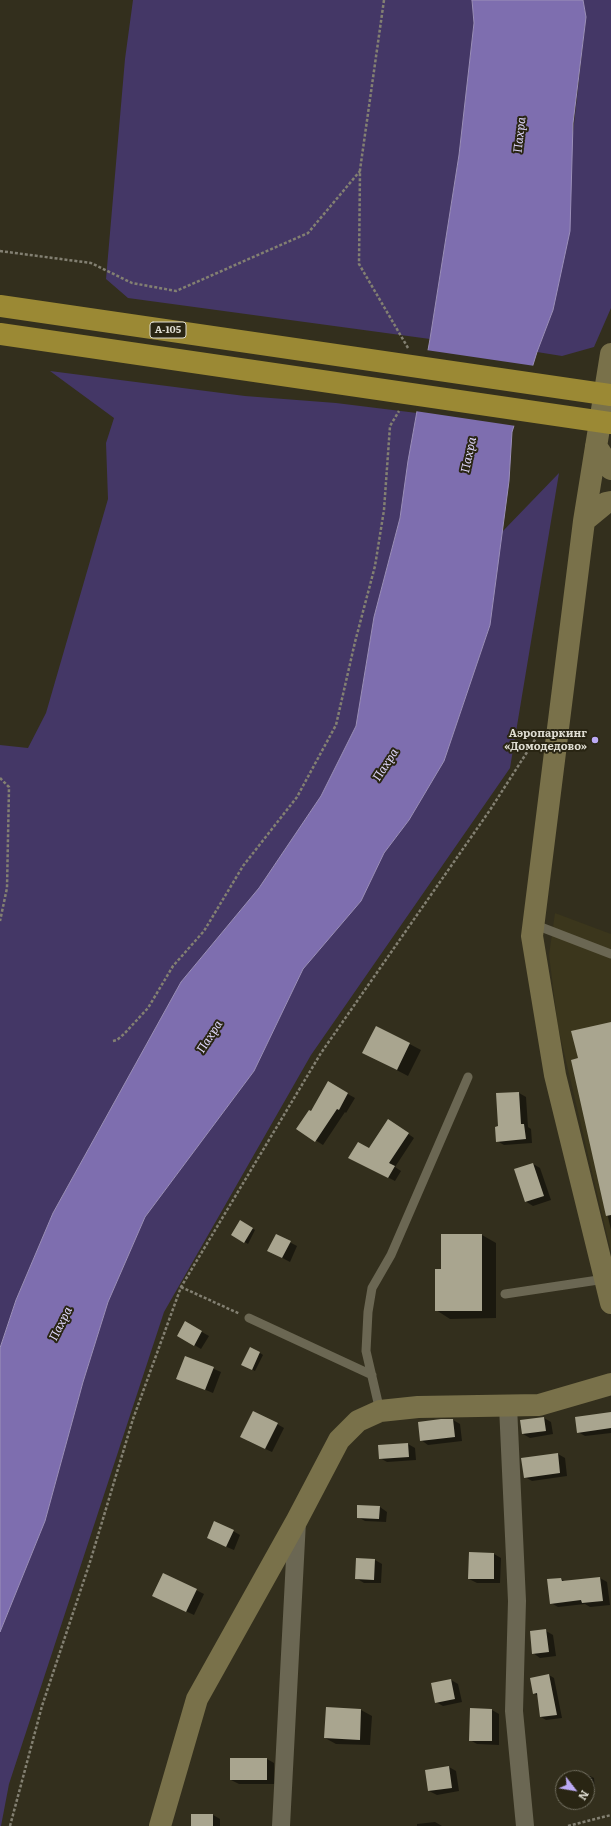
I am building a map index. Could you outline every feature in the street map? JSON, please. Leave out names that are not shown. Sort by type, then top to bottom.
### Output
[{"type":"highway","name":"А-105","points":[[0,306],[611,395]]},
{"type":"highway","points":[[0,334],[611,423]]},
{"type":"street","points":[[611,354],[584,521],[532,936],[555,1075],[611,1303]]},
{"type":"street","points":[[596,446],[611,469]]},
{"type":"street","points":[[584,521],[606,503],[611,502]]},
{"type":"street","points":[[160,1826],[197,1699],[297,1520],[339,1440],[358,1421],[380,1412],[418,1407],[539,1405],[611,1384]]},
{"type":"street","points":[[508,1406],[517,1601],[514,1711],[525,1826]]},
{"type":"street","points":[[282,1826],[297,1520]]},
{"type":"lane","points":[[533,924],[611,954]]},
{"type":"lane","points":[[380,1412],[366,1351],[368,1312],[372,1288],[391,1255],[468,1077]]},
{"type":"lane","points":[[505,1294],[605,1279]]},
{"type":"lane","points":[[249,1318],[372,1375]]},
{"type":"path","points":[[384,0],[360,170],[359,264],[407,344],[409,351]]},
{"type":"path","points":[[0,251],[91,263],[132,283],[176,291],[308,233],[360,170]]},
{"type":"path","points":[[113,1041],[117,1040],[124,1034],[148,1008],[173,966],[204,931],[243,866],[297,797],[336,725],[355,642],[375,566],[384,510],[390,426],[402,405]]},
{"type":"path","points":[[10,1826],[42,1706],[90,1562],[133,1419],[181,1287],[321,1053],[486,816],[541,732]]},
{"type":"path","points":[[0,778],[9,787],[7,888],[0,921]]},
{"type":"path","points":[[181,1287],[249,1318]]},
{"type":"path","points":[[568,1826],[611,1815]]},
{"type":"shaded area","points":[[133,0],[472,0],[474,23],[459,155],[430,339],[128,298],[106,279],[125,59]]},
{"type":"shaded area","points":[[583,0],[611,0],[611,308],[594,347],[562,356],[537,352],[553,310],[586,17]]},
{"type":"shaded area","points":[[50,371],[245,396],[336,403],[417,413],[400,518],[374,617],[356,726],[321,796],[259,888],[181,982],[53,1213],[16,1300],[0,1348],[0,745],[28,748],[46,713],[108,499],[106,443],[114,418]]},
{"type":"shaded area","points":[[559,473],[510,768],[311,1055],[164,1312],[9,1784],[0,1826],[0,1632],[45,1521],[83,1382],[108,1302],[145,1217],[254,1071],[303,969],[361,901],[384,853],[409,820],[444,761],[490,625],[502,532]]},
{"type":"shaded area","points":[[555,913],[611,934],[611,1252],[558,1027],[549,955]]},
{"type":"water","name":"Пахра","points":[[472,0],[583,0],[586,17],[573,123],[570,231],[553,310],[537,352],[512,432],[509,481],[490,625],[444,761],[409,820],[384,853],[361,901],[303,969],[254,1071],[145,1217],[108,1302],[83,1382],[45,1521],[0,1632],[0,1348],[16,1300],[53,1213],[181,982],[259,888],[321,796],[356,726],[374,617],[400,518],[408,461],[430,339],[459,155],[474,23]]},
{"type":"pier","points":[[426,350],[535,366],[516,426],[415,411]]},
{"type":"building","points":[[611,1022],[611,1215],[606,1216],[571,1060],[578,1058],[571,1031]]},
{"type":"building","points":[[376,1026],[410,1043],[397,1070],[362,1053]]},
{"type":"building","points":[[328,1081],[348,1093],[339,1110],[337,1109],[315,1142],[296,1129],[309,1110],[311,1111]]},
{"type":"building","points":[[519,1092],[521,1124],[524,1124],[526,1139],[496,1142],[495,1127],[498,1126],[496,1093]]},
{"type":"building","points":[[388,1119],[409,1133],[389,1163],[395,1166],[388,1178],[348,1158],[358,1142],[369,1148]]},
{"type":"building","points":[[533,1163],[544,1196],[525,1202],[514,1169]]},
{"type":"building","points":[[240,1220],[253,1228],[244,1243],[231,1235]]},
{"type":"building","points":[[276,1234],[291,1241],[282,1258],[267,1251]]},
{"type":"building","points":[[441,1234],[482,1234],[482,1311],[435,1311],[435,1269],[441,1269]]},
{"type":"building","points":[[185,1321],[202,1331],[194,1346],[177,1336]]},
{"type":"building","points":[[250,1347],[260,1352],[252,1370],[241,1365]]},
{"type":"building","points":[[185,1356],[214,1367],[205,1390],[176,1379]]},
{"type":"building","points":[[253,1411],[278,1423],[265,1449],[240,1437]]},
{"type":"building","points":[[611,1412],[611,1428],[577,1433],[575,1417]]},
{"type":"building","points":[[544,1417],[546,1431],[522,1434],[520,1420]]},
{"type":"building","points":[[453,1419],[455,1437],[420,1441],[418,1422]]},
{"type":"building","points":[[408,1443],[409,1457],[379,1459],[378,1445]]},
{"type":"building","points":[[558,1453],[560,1473],[524,1478],[521,1458]]},
{"type":"building","points":[[357,1505],[380,1506],[379,1519],[357,1518]]},
{"type":"building","points":[[214,1521],[234,1530],[226,1547],[207,1538]]},
{"type":"building","points":[[469,1552],[494,1553],[494,1579],[468,1579]]},
{"type":"building","points":[[356,1558],[375,1559],[374,1580],[355,1579]]},
{"type":"building","points":[[163,1573],[197,1589],[186,1612],[152,1596]]},
{"type":"building","points":[[600,1577],[603,1601],[582,1603],[581,1600],[550,1604],[547,1579],[561,1578],[562,1581]]},
{"type":"building","points":[[546,1629],[549,1652],[532,1654],[530,1631]]},
{"type":"building","points":[[549,1674],[557,1715],[540,1717],[537,1693],[533,1694],[530,1678]]},
{"type":"building","points":[[451,1679],[455,1699],[435,1703],[431,1683]]},
{"type":"building","points":[[326,1707],[361,1709],[360,1740],[324,1738]]},
{"type":"building","points":[[470,1708],[492,1709],[492,1741],[469,1741]]},
{"type":"building","points":[[230,1758],[267,1758],[267,1780],[230,1780]]},
{"type":"building","points":[[449,1766],[452,1788],[428,1791],[425,1770]]},
{"type":"building","points":[[191,1814],[213,1814],[213,1826],[191,1826]]},
{"type":"place","name":"Аэропаркинг «Домодедово»","points":[[595,740]]}]
